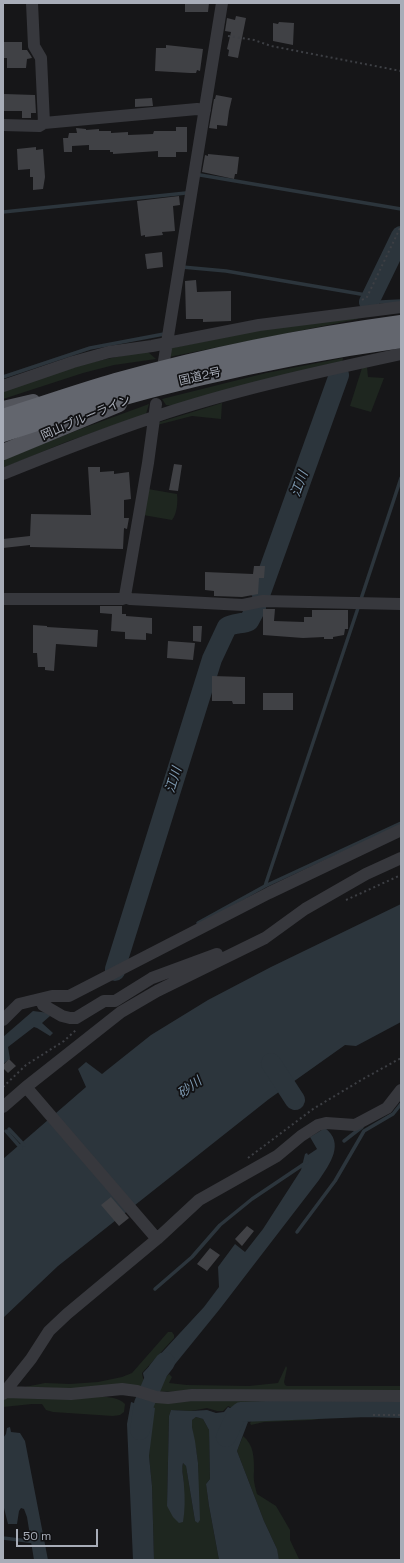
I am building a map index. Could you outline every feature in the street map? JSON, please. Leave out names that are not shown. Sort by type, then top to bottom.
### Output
[{"type":"highway","name":"国道2号","points":[[3,418],[78,394],[159,371],[252,349],[401,324]]},
{"type":"highway","name":"国道2号","points":[[3,433],[115,398],[168,384],[318,352],[401,339]]},
{"type":"main road","name":"岡山ブルーライン","points":[[3,452],[168,384]]},
{"type":"main road","points":[[3,409],[78,394]]},
{"type":"street","points":[[32,3],[34,46],[41,58],[44,123]]},
{"type":"street","points":[[164,361],[201,109],[222,3]]},
{"type":"street","points":[[3,125],[39,126],[44,123],[201,109]]},
{"type":"street","points":[[3,386],[95,356],[260,325],[361,316],[401,307]]},
{"type":"street","points":[[3,474],[44,457],[154,417],[348,360],[401,354]]},
{"type":"street","points":[[3,599],[122,600],[125,596],[148,463],[156,404]]},
{"type":"street","points":[[125,596],[130,599],[222,605],[243,605],[263,601],[401,604]]},
{"type":"street","points":[[3,1020],[19,1004],[52,996],[69,996],[269,893],[401,830]]},
{"type":"street","points":[[3,1107],[121,1012],[157,991],[265,938],[305,909],[366,874],[401,858]]},
{"type":"street","points":[[41,999],[43,1004],[62,1016],[76,1018],[104,1001],[115,1001],[152,978],[219,954],[228,956]]},
{"type":"street","points":[[26,1087],[153,1235]]},
{"type":"street","points":[[4,1393],[49,1331],[153,1235],[199,1200],[277,1156],[301,1136],[318,1125],[326,1123],[355,1125],[387,1108],[401,1090]]},
{"type":"street","points":[[4,1393],[71,1394],[122,1389],[168,1398],[192,1395],[401,1396]]},
{"type":"path","points":[[217,34],[254,40],[270,46],[401,70]]},
{"type":"path","points":[[368,296],[401,226]]},
{"type":"path","points":[[3,1087],[26,1066],[64,1041],[80,1026]]},
{"type":"path","points":[[373,1415],[401,1415]]},
{"type":"shaded area","points":[[357,316],[358,319],[169,357],[171,348],[260,330]]},
{"type":"shaded area","points":[[140,352],[148,352],[156,359],[114,365],[83,373],[3,399],[3,390],[88,363]]},
{"type":"shaded area","points":[[343,358],[342,363],[173,406],[166,405],[162,399],[266,373]]},
{"type":"shaded area","points":[[367,367],[368,377],[384,378],[371,412],[350,406],[362,368]]},
{"type":"shaded area","points":[[222,403],[221,419],[192,416],[157,425],[160,422]]},
{"type":"shaded area","points":[[149,404],[146,414],[66,442],[3,468],[3,460]]},
{"type":"shaded area","points":[[148,489],[177,494],[177,508],[172,520],[143,515]]},
{"type":"shaded area","points":[[168,1332],[172,1332],[174,1338],[142,1373],[143,1379],[149,1385],[154,1387],[169,1374],[172,1377],[169,1383],[187,1385],[249,1386],[278,1383],[286,1366],[287,1368],[284,1382],[287,1386],[401,1386],[401,1392],[178,1392],[25,1387],[45,1383],[70,1384],[98,1382],[122,1377],[132,1373]]},
{"type":"shaded area","points":[[108,1397],[117,1399],[125,1404],[124,1412],[120,1415],[113,1416],[53,1412],[46,1410],[42,1404],[3,1407],[3,1399],[5,1398]]},
{"type":"shaded area","points":[[154,1399],[401,1399],[401,1404],[257,1407],[238,1411],[228,1406],[223,1411],[207,1408],[191,1411],[171,1410],[169,1416],[167,1506],[184,1514],[183,1463],[186,1466],[195,1521],[198,1464],[192,1431],[192,1420],[196,1417],[203,1419],[209,1430],[210,1479],[206,1484],[219,1560],[154,1560],[152,1486],[149,1456],[152,1408]]},
{"type":"shaded area","points":[[368,1412],[312,1420],[264,1422],[251,1425],[250,1423],[254,1418]]},
{"type":"shaded area","points":[[243,1436],[249,1443],[253,1452],[254,1480],[257,1494],[276,1506],[290,1530],[290,1540],[299,1559],[303,1560],[279,1560],[276,1547],[264,1521],[237,1451]]},
{"type":"water","name":"砂川","points":[[401,904],[401,1022],[356,1046],[345,1045],[269,1099],[58,1266],[3,1318],[3,1159],[86,1087],[78,1069],[86,1062],[102,1074],[151,1035],[208,1000],[271,967]]},
{"type":"water","points":[[33,1011],[49,1013],[50,1016],[42,1023],[53,1033],[50,1036],[34,1027],[8,1047],[10,1059],[3,1064],[3,1037]]},
{"type":"water","points":[[325,1128],[331,1134],[335,1147],[334,1154],[319,1180],[219,1310],[167,1374],[154,1386],[149,1384],[144,1378],[143,1373],[204,1307],[219,1287],[218,1267],[235,1244],[245,1252],[263,1229],[301,1170],[305,1154],[307,1153],[308,1155],[317,1149],[310,1137]]},
{"type":"water","points":[[131,1402],[140,1405],[141,1403],[155,1408],[149,1456],[152,1486],[154,1560],[133,1560],[127,1424]]},
{"type":"water","points":[[228,1407],[236,1411],[248,1422],[237,1451],[264,1521],[277,1549],[279,1560],[219,1560],[206,1484],[210,1479],[209,1430],[203,1419],[196,1417],[192,1420],[198,1463],[200,1520],[198,1523],[195,1521],[186,1466],[183,1463],[182,1472],[185,1500],[183,1522],[179,1523],[173,1517],[167,1506],[169,1416],[171,1410],[207,1410],[216,1413],[224,1412]]},
{"type":"water","points":[[10,1427],[11,1432],[20,1433],[25,1441],[48,1560],[34,1560],[27,1517],[24,1509],[21,1508],[19,1511],[17,1524],[8,1524],[3,1504],[3,1438],[6,1434],[7,1428]]},
{"type":"building","points":[[185,3],[209,3],[208,12],[185,12]]},
{"type":"building","points":[[236,16],[246,18],[238,58],[228,56],[229,50],[227,49],[231,32],[225,31],[227,18],[235,20]]},
{"type":"building","points":[[279,22],[294,23],[293,45],[273,41],[273,23],[278,24]]},
{"type":"building","points":[[3,42],[22,42],[22,50],[27,50],[32,58],[27,59],[26,68],[7,68],[7,58],[3,58]]},
{"type":"building","points":[[166,45],[203,49],[200,71],[197,70],[196,73],[190,73],[155,71],[156,48],[166,48]]},
{"type":"building","points":[[4,94],[35,95],[36,113],[31,113],[31,118],[22,118],[22,111],[4,111]]},
{"type":"building","points":[[216,95],[232,98],[227,126],[217,125],[217,129],[209,128]]},
{"type":"building","points":[[152,98],[153,106],[135,107],[135,99]]},
{"type":"building","points":[[176,127],[187,127],[187,152],[176,152],[176,157],[158,157],[158,151],[113,154],[110,150],[89,150],[89,145],[72,146],[72,152],[64,152],[63,138],[68,138],[69,133],[77,133],[76,128],[86,130],[99,129],[99,131],[111,131],[111,133],[128,132],[128,135],[153,134],[154,131],[176,131]]},
{"type":"building","points":[[36,147],[36,150],[43,149],[45,177],[43,189],[33,190],[33,177],[30,177],[30,169],[18,170],[17,149]]},
{"type":"building","points":[[208,154],[239,157],[237,174],[235,174],[234,179],[202,172],[205,155],[208,156]]},
{"type":"building","points":[[179,196],[180,205],[173,206],[175,231],[162,232],[163,235],[141,236],[137,201]]},
{"type":"building","points":[[162,252],[163,267],[147,269],[145,254]]},
{"type":"building","points":[[196,280],[197,292],[231,291],[231,321],[203,322],[203,319],[186,319],[185,281]]},
{"type":"building","points":[[174,464],[182,465],[178,491],[169,490]]},
{"type":"building","points":[[88,467],[100,467],[100,472],[114,471],[114,474],[129,472],[131,499],[124,500],[124,518],[129,518],[127,529],[124,528],[123,549],[30,547],[30,545],[3,548],[3,539],[30,536],[31,514],[91,515]]},
{"type":"building","points":[[254,566],[265,566],[264,578],[259,578],[258,594],[242,597],[214,596],[214,591],[205,590],[205,572],[253,574]]},
{"type":"building","points":[[100,606],[122,606],[122,614],[126,614],[126,616],[152,618],[152,634],[146,633],[146,640],[125,639],[125,632],[111,631],[112,614],[100,613]]},
{"type":"building","points":[[263,609],[275,609],[274,621],[304,622],[304,617],[312,617],[312,610],[348,610],[348,629],[345,629],[344,635],[333,637],[333,639],[324,639],[324,637],[303,638],[263,635]]},
{"type":"building","points":[[33,625],[98,630],[97,647],[56,644],[54,671],[45,670],[45,667],[38,667],[37,653],[33,653]]},
{"type":"building","points":[[193,626],[202,626],[201,642],[193,641]]},
{"type":"building","points":[[168,641],[195,643],[193,660],[167,658]]},
{"type":"building","points":[[212,676],[245,677],[245,704],[233,704],[232,701],[212,701]]},
{"type":"building","points":[[263,693],[293,693],[293,710],[263,710]]},
{"type":"building","points":[[9,1059],[16,1066],[8,1073],[3,1068],[3,1065]]},
{"type":"building","points":[[111,1197],[129,1218],[119,1226],[101,1205]]},
{"type":"building","points":[[247,1226],[254,1231],[242,1246],[235,1239]]},
{"type":"building","points":[[210,1248],[220,1255],[207,1271],[197,1264]]},
{"type":"waterway","points":[[200,175],[401,209]]},
{"type":"waterway","points":[[3,212],[186,193]]},
{"type":"waterway","name":"江川","points":[[369,302],[401,236]]},
{"type":"waterway","points":[[182,267],[226,271],[372,296]]},
{"type":"waterway","points":[[370,301],[401,301]]},
{"type":"waterway","points":[[3,377],[90,348],[164,334]]},
{"type":"waterway","name":"江川","points":[[261,592],[339,375]]},
{"type":"waterway","points":[[361,599],[401,478]]},
{"type":"waterway","name":"江川","points":[[115,971],[212,659],[227,627],[249,621],[256,608]]},
{"type":"waterway","points":[[198,923],[265,886],[358,608]]},
{"type":"waterway","points":[[265,886],[401,823]]},
{"type":"waterway","points":[[271,1063],[295,1100]]},
{"type":"waterway","points":[[297,1232],[335,1181],[364,1131],[393,1114],[401,1104]]},
{"type":"waterway","points":[[344,1141],[362,1127]]},
{"type":"waterway","points":[[9,1129],[24,1145]]},
{"type":"waterway","points":[[6,1131],[21,1148]]},
{"type":"waterway","points":[[155,1289],[192,1257],[220,1225],[252,1199],[307,1162]]},
{"type":"waterway","points":[[140,1430],[144,1404],[158,1371],[165,1362]]},
{"type":"waterway","points":[[226,1437],[236,1416],[241,1412],[367,1407],[401,1408]]},
{"type":"waterway","points":[[3,1538],[36,1542]]}]
